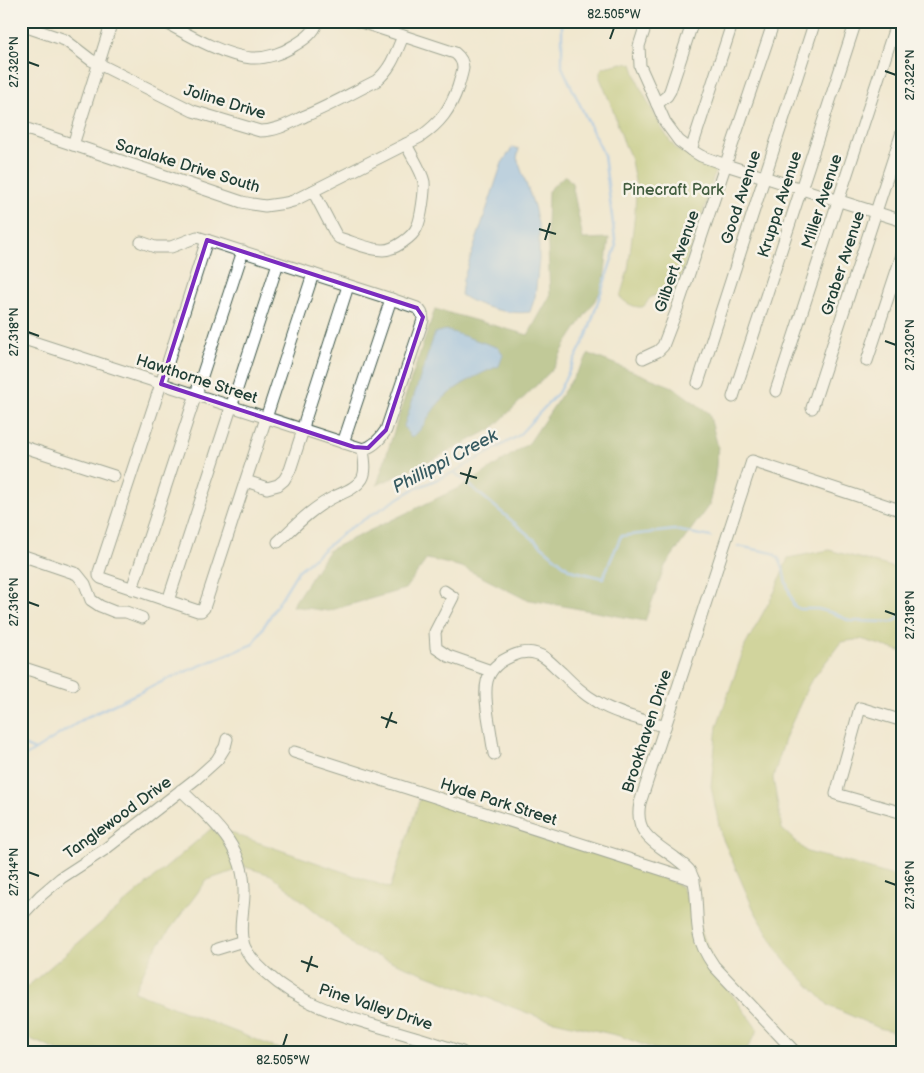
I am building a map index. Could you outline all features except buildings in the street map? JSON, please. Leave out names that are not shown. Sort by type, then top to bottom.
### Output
[{"type":"street","points":[[72,145],[112,21]]},
{"type":"street","points":[[163,21],[220,50],[236,56],[252,58],[270,56],[291,48],[306,38],[316,28],[318,21]]},
{"type":"street","points":[[358,21],[402,36]]},
{"type":"street","points":[[647,21],[641,39],[640,66],[665,122],[680,141],[691,150],[701,156],[726,165],[903,221]]},
{"type":"street","points":[[657,104],[667,96],[670,90],[692,21]]},
{"type":"street","points":[[691,150],[733,21]]},
{"type":"street","name":"Gilbert Avenue","points":[[643,358],[658,351],[663,346],[774,21]]},
{"type":"street","name":"Good Avenue","points":[[698,383],[815,21]]},
{"type":"street","name":"Kruppa Avenue","points":[[733,397],[856,21]]},
{"type":"street","name":"Miller Avenue","points":[[776,390],[897,21]]},
{"type":"street","name":"Joline Drive","points":[[22,24],[65,40],[91,60],[193,111],[253,130],[269,131],[278,129],[376,81],[391,65],[402,36]]},
{"type":"street","name":"Saralake Drive South","points":[[21,127],[252,204],[265,206],[286,203],[406,144],[431,129],[447,112],[454,99],[463,72],[461,59],[455,53],[402,36]]},
{"type":"street","name":"Graber Avenue","points":[[812,408],[903,129]]},
{"type":"street","points":[[313,191],[339,238],[375,249],[386,250],[394,248],[417,229],[424,185],[422,176],[406,144]]},
{"type":"street","points":[[141,242],[164,248],[178,245],[197,237],[420,310],[423,317],[386,430],[377,441],[368,448],[363,449],[365,470],[361,482],[354,488],[325,501],[302,519],[278,542]]},
{"type":"street","points":[[207,240],[99,572],[101,578],[168,601],[201,611],[204,608],[313,274]]},
{"type":"street","points":[[132,589],[243,251]]},
{"type":"street","points":[[866,361],[903,252]]},
{"type":"street","points":[[168,601],[278,263]]},
{"type":"street","points":[[246,481],[267,488],[278,486],[290,470],[348,286]]},
{"type":"street","points":[[343,443],[390,299]]},
{"type":"street","name":"Hawthorne Street","points":[[21,338],[363,449]]},
{"type":"street","points":[[21,446],[114,476]]},
{"type":"street","name":"Brookhaven Drive","points":[[694,880],[689,870],[646,836],[639,822],[638,809],[752,461],[903,510]]},
{"type":"street","points":[[21,555],[76,574],[85,584],[92,600],[100,606],[115,612],[126,612],[142,618]]},
{"type":"street","points":[[444,592],[453,597],[435,632],[436,648],[448,656],[491,671]]},
{"type":"street","points":[[494,754],[485,697],[486,683],[491,671],[502,661],[521,653],[536,654],[549,661],[578,689],[599,704],[665,727]]},
{"type":"street","points":[[21,667],[73,684]]},
{"type":"street","points":[[903,721],[860,708],[836,794],[903,813]]},
{"type":"street","name":"Tanglewood Drive","points":[[21,916],[60,878],[104,850],[217,760],[225,747],[227,739]]},
{"type":"street","name":"Hyde Park Street","points":[[294,752],[694,880]]},
{"type":"street","name":"Pine Valley Drive","points":[[181,790],[225,835],[236,853],[242,871],[244,888],[243,942],[256,964],[270,977],[309,1002],[344,1016],[462,1052]]},
{"type":"street","points":[[694,880],[699,933],[704,948],[714,966],[795,1052]]},
{"type":"street","points":[[217,948],[243,942]]},
{"type":"highlighted area","points":[[207,240],[417,308],[423,317],[386,430],[368,448],[354,447],[161,384]]},
{"type":"green space","name":"Pinecraft Park","points":[[622,63],[632,64],[640,87],[661,127],[677,150],[716,167],[706,204],[676,291],[674,293],[662,293],[653,296],[642,307],[636,307],[620,297],[628,270],[635,213],[636,186],[630,156],[600,78],[602,68]]},
{"type":"green space","points":[[565,175],[572,183],[583,239],[609,238],[603,288],[566,344],[552,370],[493,428],[436,458],[377,485],[435,309],[528,335],[550,296],[547,225],[548,191]],"holes":[[[472,339],[499,348],[499,366],[480,373],[452,391],[437,404]]]},
{"type":"green space","points":[[589,354],[673,387],[709,413],[718,447],[709,505],[665,566],[645,621],[525,599],[462,567],[427,559],[405,589],[328,611],[292,606],[329,550],[469,483],[529,443]]},
{"type":"green space","points":[[829,550],[903,570],[903,652],[861,639],[841,642],[809,684],[786,736],[773,778],[782,829],[807,852],[903,879],[903,1034],[879,1028],[829,1006],[783,959],[754,910],[721,835],[711,786],[717,726],[745,646],[775,591],[788,558]]},
{"type":"green space","points":[[420,798],[647,870],[682,887],[722,981],[758,1030],[745,1052],[662,1052],[620,1036],[541,1018],[356,948],[332,925],[271,875],[245,867],[228,832],[390,888]]},
{"type":"green space","points":[[212,828],[222,838],[237,870],[207,880],[153,952],[134,992],[287,1052],[61,1052],[21,1035],[21,992]]},
{"type":"water","points":[[513,147],[519,149],[517,158],[534,206],[539,228],[539,260],[535,297],[530,312],[521,313],[494,309],[476,303],[461,295],[463,280],[502,163]]},
{"type":"water","points":[[446,330],[499,348],[503,355],[499,366],[465,382],[443,399],[419,431],[411,438],[404,426],[435,333]]},
{"type":"waterway","name":"Phillippi Creek","points":[[21,759],[85,718],[170,678],[253,644],[298,571],[347,530],[412,490],[454,472],[518,436],[558,393],[587,335],[616,247],[604,155],[562,67],[562,21]]},
{"type":"waterway","points":[[454,472],[570,570],[603,578],[621,536],[675,530],[711,537]]},
{"type":"waterway","points":[[738,546],[773,553],[779,559],[794,606],[800,609],[818,609],[833,613],[850,621],[892,622],[898,619],[899,615]]},
{"type":"waterway","points":[[21,744],[35,750]]}]
